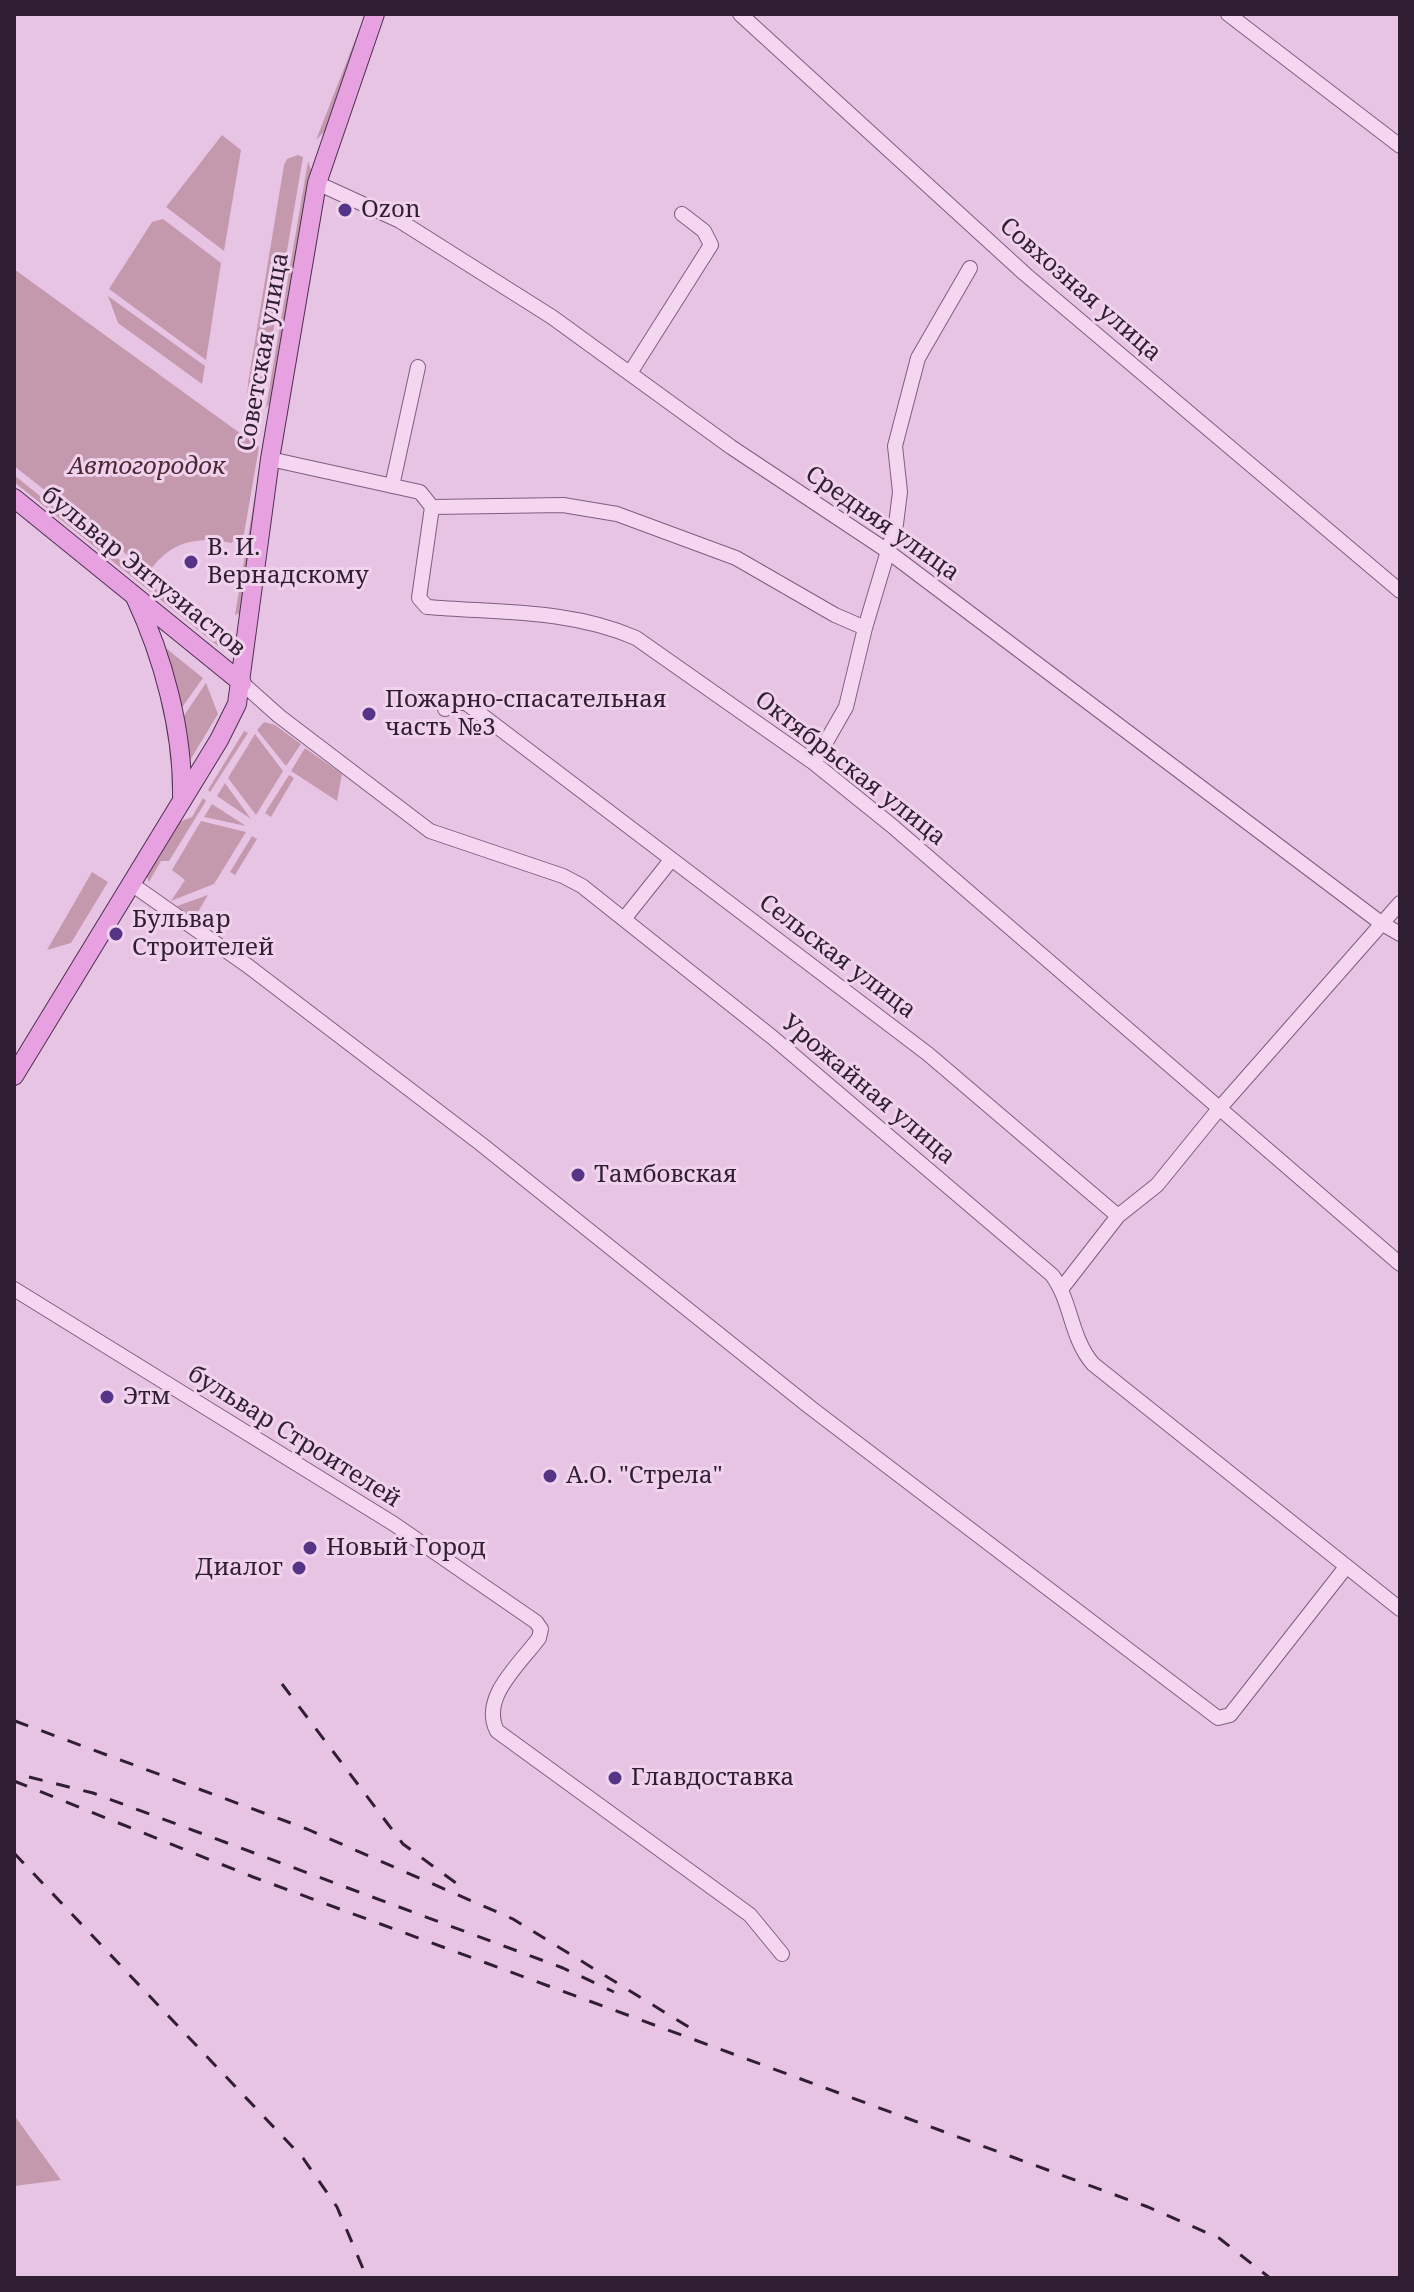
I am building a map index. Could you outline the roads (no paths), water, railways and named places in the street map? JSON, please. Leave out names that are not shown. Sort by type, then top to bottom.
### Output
[{"type":"main road","name":"Советская улица","points":[[14,1076],[232,717],[242,683],[270,459],[317,183],[375,14]]},
{"type":"main road","name":"бульвар Энтузиастов","points":[[14,498],[242,683]]},
{"type":"main road","points":[[132,591],[162,671],[181,754],[182,799]]},
{"type":"street","name":"Совхозная улица","points":[[740,14],[1025,274],[1400,591]]},
{"type":"street","points":[[1228,14],[1400,146]]},
{"type":"street","name":"Средняя улица","points":[[317,183],[400,221],[552,317],[731,447],[886,550],[1381,923],[1400,934]]},
{"type":"street","points":[[630,373],[711,245],[704,231],[682,214]]},
{"type":"street","points":[[814,763],[846,707],[886,550],[896,524],[900,492],[895,446],[918,358],[970,268]]},
{"type":"street","points":[[392,486],[418,367]]},
{"type":"street","points":[[270,459],[420,492],[432,507],[563,505],[617,514],[736,558],[835,615],[865,628]]},
{"type":"street","name":"Октябрьская улица","points":[[432,507],[419,598],[427,607],[538,614],[609,627],[636,638],[814,763],[1009,925],[1218,1110],[1400,1264]]},
{"type":"street","name":"Урожайная улица","points":[[242,683],[410,818],[443,836],[563,876],[624,919],[772,1037],[1052,1275],[1062,1288],[1074,1332],[1093,1364],[1400,1609]]},
{"type":"street","name":"Сельская улица","points":[[445,709],[451,703],[466,703],[928,1054],[1118,1216]]},
{"type":"street","points":[[624,919],[671,860]]},
{"type":"street","points":[[130,883],[248,966],[459,1127],[811,1408],[1218,1718],[1230,1715],[1346,1567]]},
{"type":"street","points":[[1062,1288],[1118,1216],[1157,1185],[1218,1110],[1400,903]]},
{"type":"street","name":"бульвар Строителей","points":[[14,1289],[394,1524],[536,1622],[541,1629],[539,1638],[492,1703],[490,1717],[497,1731],[750,1915],[782,1954]]},
{"type":"railway","points":[[282,1684],[403,1844],[460,1886]]},
{"type":"railway","points":[[15,1721],[307,1829],[513,1919],[700,2034]]},
{"type":"railway","points":[[29,1777],[93,1793],[563,1968],[614,1992]]},
{"type":"railway","points":[[14,1781],[253,1877],[1148,2207],[1219,2238],[1270,2278]]},
{"type":"railway","points":[[14,1853],[303,2158],[337,2207],[367,2278]]},
{"type":"place","name":"Ozon","points":[[345,210]]},
{"type":"place","name":"В. И. Вернадскому","points":[[191,562]]},
{"type":"place","name":"Пожарно-спасательная часть №3","points":[[369,714]]},
{"type":"place","name":"Бульвар Строителей","points":[[116,934]]},
{"type":"place","name":"Тамбовская","points":[[578,1175]]},
{"type":"place","name":"Этм","points":[[107,1397]]},
{"type":"place","name":"А.О. \"Стрела\"","points":[[550,1476]]},
{"type":"place","name":"Новый Город","points":[[310,1548]]},
{"type":"place","name":"Диалог","points":[[299,1568]]},
{"type":"place","name":"Главдоставка","points":[[615,1778]]},
{"type":"park label","name":"Автогородок","points":[[147,467]]}]
